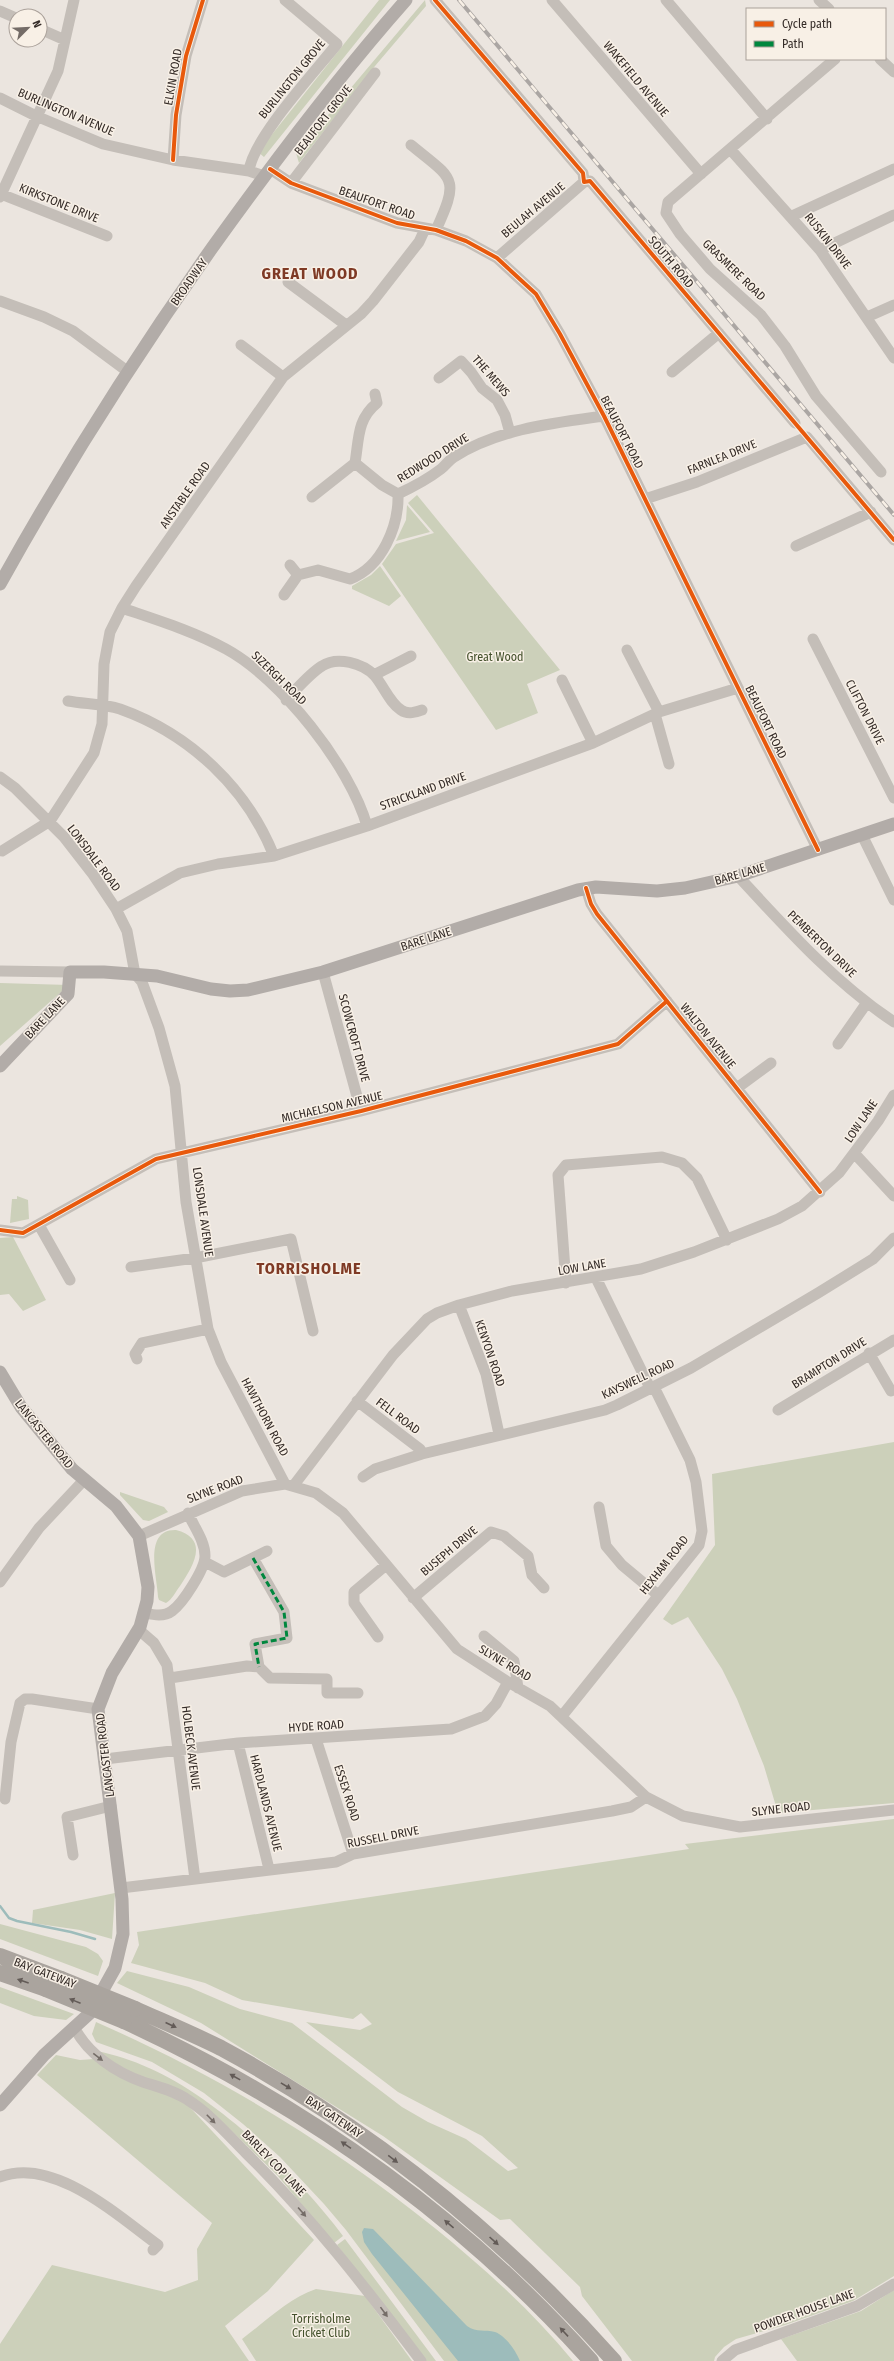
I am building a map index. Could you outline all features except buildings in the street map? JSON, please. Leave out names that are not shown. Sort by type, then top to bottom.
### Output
[{"type":"highway","name":"BAY GATEWAY","points":[[0,1956],[135,2009],[219,2048],[300,2094],[375,2145],[478,2226],[578,2320],[614,2361]]},
{"type":"highway","name":"BAY GATEWAY","points":[[0,1973],[124,2021],[166,2041],[251,2085],[365,2158],[472,2243],[524,2291],[591,2361]]},
{"type":"main road","name":"BROADWAY","points":[[0,584],[40,511],[127,371],[267,172],[372,39],[406,0]]},
{"type":"main road","name":"BARE LANE","points":[[0,1066],[68,994],[70,972],[157,976],[230,991],[248,990],[323,972],[586,888],[658,890],[686,888],[738,876],[862,836],[894,824]]},
{"type":"main road","name":"LANCASTER ROAD","points":[[0,1372],[21,1407],[72,1469],[116,1506],[139,1536],[148,1581],[145,1613],[139,1630],[112,1673],[98,1709],[121,1888],[123,1934],[115,1968],[109,1982],[90,2013],[44,2055],[0,2105]]},
{"type":"street","points":[[1,195],[58,71],[74,0]]},
{"type":"street","name":"BURLINGTON GROVE","points":[[249,171],[250,162],[261,138],[337,44],[285,0]]},
{"type":"street","name":"SOUTH ROAD","points":[[435,0],[583,173],[584,182],[590,182],[795,423]]},
{"type":"street","name":"WAKEFIELD AVENUE","points":[[552,0],[701,174]]},
{"type":"street","points":[[666,0],[767,119]]},
{"type":"street","points":[[819,0],[828,8]]},
{"type":"street","name":"ELKIN ROAD","points":[[173,160],[176,115],[186,56],[199,1]]},
{"type":"street","points":[[48,33],[65,40]]},
{"type":"street","name":"GRASMERE ROAD","points":[[834,60],[767,119],[668,202],[666,213],[680,234],[710,269],[761,315],[785,346],[816,396],[881,472]]},
{"type":"street","points":[[881,60],[894,72]]},
{"type":"street","name":"BEAUFORT GROVE","points":[[291,183],[375,73]]},
{"type":"street","name":"BURLINGTON AVENUE","points":[[0,98],[36,116],[103,144],[173,160],[249,171],[267,172]]},
{"type":"street","name":"ANSTABLE ROAD","points":[[50,821],[94,753],[104,707],[104,664],[110,632],[122,608],[283,377],[373,302],[430,230],[451,196],[450,181],[444,172],[411,145]]},
{"type":"street","name":"RUSKIN DRIVE","points":[[730,149],[792,216],[820,250],[894,358]]},
{"type":"street","points":[[792,216],[894,169]]},
{"type":"street","name":"BEAUFORT ROAD","points":[[267,172],[291,183],[397,223],[430,230],[466,241],[497,258],[536,294],[560,334],[604,416],[818,850]]},
{"type":"street","name":"BEULAH AVENUE","points":[[497,258],[584,182]]},
{"type":"street","name":"KIRKSTONE DRIVE","points":[[1,195],[107,236]]},
{"type":"street","points":[[820,250],[894,215]]},
{"type":"street","points":[[288,282],[346,325]]},
{"type":"street","points":[[0,302],[44,317],[73,331],[127,371]]},
{"type":"street","points":[[867,317],[894,304]]},
{"type":"street","points":[[672,372],[718,333]]},
{"type":"street","points":[[241,345],[283,377]]},
{"type":"street","name":"THE MEWS","points":[[439,378],[461,361],[472,372],[482,388],[497,400],[505,415],[510,433]]},
{"type":"street","points":[[312,497],[355,463],[362,421],[367,411],[379,401]]},
{"type":"street","name":"REDWOOD DRIVE","points":[[355,463],[382,485],[398,494],[440,469],[454,458],[480,444],[510,433],[565,421],[604,416]]},
{"type":"street","name":"FARNLEA DRIVE","points":[[645,499],[697,482],[807,437],[871,512]]},
{"type":"street","points":[[284,594],[298,575],[318,570],[350,579],[368,569],[386,546],[398,515],[398,494]]},
{"type":"street","points":[[796,546],[871,512],[894,540]]},
{"type":"street","points":[[290,565],[298,575]]},
{"type":"street","name":"SIZERGH ROAD","points":[[122,608],[197,635],[227,650],[254,668],[286,700],[312,730],[346,777],[363,812],[367,826]]},
{"type":"street","name":"CLIFTON DRIVE","points":[[813,639],[894,798]]},
{"type":"street","points":[[627,650],[657,713],[669,764]]},
{"type":"street","points":[[374,675],[411,656]]},
{"type":"street","points":[[286,700],[322,666],[334,661],[345,661],[359,665],[374,675],[394,703],[402,711],[409,713],[422,710]]},
{"type":"street","points":[[562,680],[593,743]]},
{"type":"street","name":"STRICKLAND DRIVE","points":[[116,909],[180,873],[218,864],[274,856],[367,826],[593,743],[657,713],[738,688]]},
{"type":"street","points":[[68,701],[119,709],[167,732],[203,756],[239,792],[267,839],[274,856]]},
{"type":"street","name":"LONSDALE ROAD","points":[[0,777],[15,788],[50,821],[92,873],[116,909],[127,931],[135,974]]},
{"type":"street","points":[[2,851],[50,821]]},
{"type":"street","points":[[862,836],[894,900]]},
{"type":"street","name":"PEMBERTON DRIVE","points":[[738,876],[809,953],[866,1004],[894,1022]]},
{"type":"street","name":"WALTON AVENUE","points":[[586,888],[591,904],[597,914],[820,1192]]},
{"type":"street","points":[[0,971],[70,972]]},
{"type":"street","name":"SCOWCROFT DRIVE","points":[[323,972],[361,1111]]},
{"type":"street","name":"LONSDALE AVENUE","points":[[135,974],[142,982],[159,1028],[176,1086],[186,1202],[208,1329],[221,1362]]},
{"type":"street","name":"MICHAELSON AVENUE","points":[[0,1230],[23,1232],[39,1225],[156,1159],[361,1111],[618,1044],[667,1001]]},
{"type":"street","points":[[838,1044],[866,1004]]},
{"type":"street","points":[[737,1088],[771,1063]]},
{"type":"street","name":"LOW LANE","points":[[289,1485],[392,1355],[427,1319],[437,1312],[512,1291],[596,1278],[641,1269],[727,1240],[778,1219],[802,1206],[820,1192],[855,1154],[894,1096]]},
{"type":"street","points":[[855,1154],[894,1196]]},
{"type":"street","points":[[566,1283],[558,1175],[566,1165],[662,1157],[682,1163],[697,1178],[727,1240]]},
{"type":"street","points":[[39,1225],[70,1280]]},
{"type":"street","name":"KAYSWELL ROAD","points":[[363,1477],[375,1469],[422,1454],[499,1434],[605,1410],[691,1368],[860,1268],[894,1238]]},
{"type":"street","points":[[131,1267],[196,1258],[291,1239],[313,1331]]},
{"type":"street","name":"HEXHAM ROAD","points":[[562,1716],[699,1544],[702,1531],[690,1460],[596,1278]]},
{"type":"street","name":"KENYON ROAD","points":[[459,1305],[486,1374],[499,1434]]},
{"type":"street","points":[[138,1359],[135,1354],[142,1343],[208,1329]]},
{"type":"street","name":"BRAMPTON DRIVE","points":[[778,1410],[894,1340]]},
{"type":"street","points":[[869,1354],[891,1391]]},
{"type":"street","name":"HAWTHORN ROAD","points":[[221,1362],[289,1485]]},
{"type":"street","name":"FELL ROAD","points":[[357,1401],[420,1450],[422,1454]]},
{"type":"street","points":[[0,1582],[39,1528],[84,1480]]},
{"type":"street","name":"SLYNE ROAD","points":[[139,1536],[188,1513],[242,1491],[289,1485],[316,1493],[336,1507],[457,1649],[508,1682],[534,1696],[562,1716],[646,1797],[683,1816],[740,1827],[894,1810]]},
{"type":"street","points":[[599,1507],[606,1546],[622,1565],[658,1595]]},
{"type":"street","points":[[145,1613],[161,1615],[173,1610],[202,1571],[205,1562],[204,1546],[188,1513]]},
{"type":"street","name":"BUSEPH DRIVE","points":[[413,1598],[492,1532],[504,1536],[528,1556],[532,1575],[544,1588]]},
{"type":"street","points":[[205,1562],[224,1572],[268,1551]]},
{"type":"street","points":[[253,1558],[284,1612],[287,1638],[255,1644],[259,1667],[270,1678],[327,1679],[327,1693],[358,1693]]},
{"type":"street","points":[[378,1637],[354,1603],[354,1592],[386,1565]]},
{"type":"street","name":"HOLBECK AVENUE","points":[[139,1630],[160,1650],[167,1665],[170,1678],[195,1879]]},
{"type":"street","points":[[484,1636],[514,1661],[518,1688]]},
{"type":"street","points":[[170,1678],[247,1666],[259,1667]]},
{"type":"street","name":"HYDE ROAD","points":[[105,1759],[238,1743],[451,1729],[485,1716],[496,1704],[508,1682]]},
{"type":"street","points":[[5,1799],[11,1742],[20,1703],[25,1699],[32,1699],[98,1709]]},
{"type":"street","name":"ESSEX ROAD","points":[[316,1739],[353,1854]]},
{"type":"street","name":"HARDLANDS AVENUE","points":[[238,1743],[269,1869]]},
{"type":"street","name":"RUSSELL DRIVE","points":[[121,1888],[336,1862],[353,1854],[612,1811],[631,1807],[646,1797]]},
{"type":"street","points":[[73,1855],[67,1817],[111,1806]]},
{"type":"street","name":"BARLEY COP LANE","points":[[77,2025],[81,2041],[92,2052],[116,2069],[143,2082],[178,2094],[206,2113],[280,2186],[327,2240],[359,2278],[420,2361]]},
{"type":"street","points":[[0,2177],[29,2172],[52,2178],[72,2186],[115,2211],[157,2245]]},
{"type":"street","name":"POWDER HOUSE LANE","points":[[722,2361],[735,2350],[857,2306],[894,2284]]},
{"type":"green space","points":[[379,0],[390,0],[264,157],[258,152]]},
{"type":"green space","points":[[425,0],[426,6],[375,66],[299,163],[296,153]]},
{"type":"green space","name":"Great Wood","points":[[417,495],[560,670],[527,684],[538,713],[496,730],[382,564],[396,544],[434,533],[408,503]]},
{"type":"green space","points":[[407,505],[430,532],[396,541],[406,520]]},
{"type":"green space","points":[[380,566],[401,596],[389,606],[352,589],[352,586],[371,575]]},
{"type":"green space","points":[[0,983],[69,985],[0,1046]]},
{"type":"green space","points":[[17,1196],[28,1200],[29,1219],[10,1223],[12,1199],[17,1199]]},
{"type":"green space","points":[[13,1237],[46,1300],[23,1311],[9,1294],[0,1295],[0,1238]]},
{"type":"green space","points":[[894,1442],[894,1803],[778,1813],[764,1766],[737,1699],[722,1669],[688,1617],[672,1625],[663,1619],[715,1545],[712,1474]]},
{"type":"green space","points":[[120,1492],[164,1507],[168,1512],[149,1521],[143,1520],[120,1495]]},
{"type":"green space","points":[[176,1530],[187,1534],[193,1540],[196,1547],[196,1555],[185,1579],[172,1598],[166,1603],[159,1600],[158,1597],[154,1555],[159,1537],[166,1532]]},
{"type":"green space","points":[[894,1819],[894,2276],[853,2301],[785,2325],[736,2339],[724,2347],[715,2357],[714,2361],[632,2361],[582,2296],[580,2287],[510,2219],[500,2220],[383,2136],[201,2023],[117,1983],[127,1971],[189,1987],[240,2009],[292,2023],[402,2107],[428,2122],[466,2139],[508,2171],[518,2168],[482,2136],[398,2092],[306,2022],[360,2030],[372,2024],[361,2013],[353,2019],[242,2000],[205,1983],[131,1963],[139,1945],[137,1932],[689,1849],[685,1844]]},
{"type":"green space","points":[[115,1893],[112,1939],[80,1930],[32,1923],[33,1910]]},
{"type":"green space","points":[[0,1924],[86,1947],[98,1954],[103,1961],[98,1976],[0,1939]]},
{"type":"green space","points":[[0,1987],[74,2014],[66,2020],[34,2016],[0,2003]]},
{"type":"green space","points":[[96,2022],[186,2065],[230,2089],[315,2140],[356,2168],[436,2229],[490,2275],[542,2325],[573,2361],[444,2361],[346,2230],[280,2157],[243,2124],[204,2093],[152,2062],[96,2042],[92,2034]]},
{"type":"green space","points":[[97,2051],[117,2056],[149,2068],[175,2081],[202,2098],[255,2141],[280,2164],[325,2213],[343,2236],[334,2243],[277,2175],[216,2116],[112,2062]]},
{"type":"green space","points":[[56,2055],[80,2060],[94,2059],[184,2101],[314,2240],[268,2291],[225,2326],[249,2361],[0,2361],[0,2344],[52,2265],[165,2292],[198,2280],[197,2249],[212,2223],[37,2075]]},
{"type":"green space","points":[[345,2239],[436,2361],[426,2361],[337,2245]]},
{"type":"green space","name":"Torrisholme Cricket Club","points":[[316,2289],[365,2296],[412,2361],[256,2361],[242,2339],[287,2304]]},
{"type":"green space","points":[[894,2290],[894,2361],[797,2361],[781,2339],[861,2311]]},
{"type":"water","points":[[364,2228],[373,2229],[467,2326],[478,2330],[491,2331],[499,2334],[510,2344],[520,2361],[458,2361],[372,2254],[364,2242],[362,2232]]},
{"type":"waterway","points":[[0,1906],[9,1918],[17,1921],[71,1932],[95,1939]]},
{"type":"railway","points":[[459,0],[894,515]]},
{"type":"marked path","points":[[253,1558],[284,1612],[287,1638],[255,1644],[259,1667]]},
{"type":"cycle path","points":[[173,160],[176,115],[186,56],[203,0]]},
{"type":"cycle path","points":[[435,0],[583,173],[584,182],[590,181],[894,540]]},
{"type":"cycle path","points":[[270,169],[291,183],[397,223],[436,230],[466,241],[497,258],[536,294],[560,334],[604,416],[818,850]]},
{"type":"cycle path","points":[[586,888],[591,904],[597,914],[820,1192]]},
{"type":"cycle path","points":[[0,1230],[23,1233],[156,1159],[361,1111],[618,1044],[667,1001]]},
{"type":"district","name":"GREAT WOOD","points":[[310,273]]},
{"type":"district","name":"TORRISHOLME","points":[[309,1268]]}]
